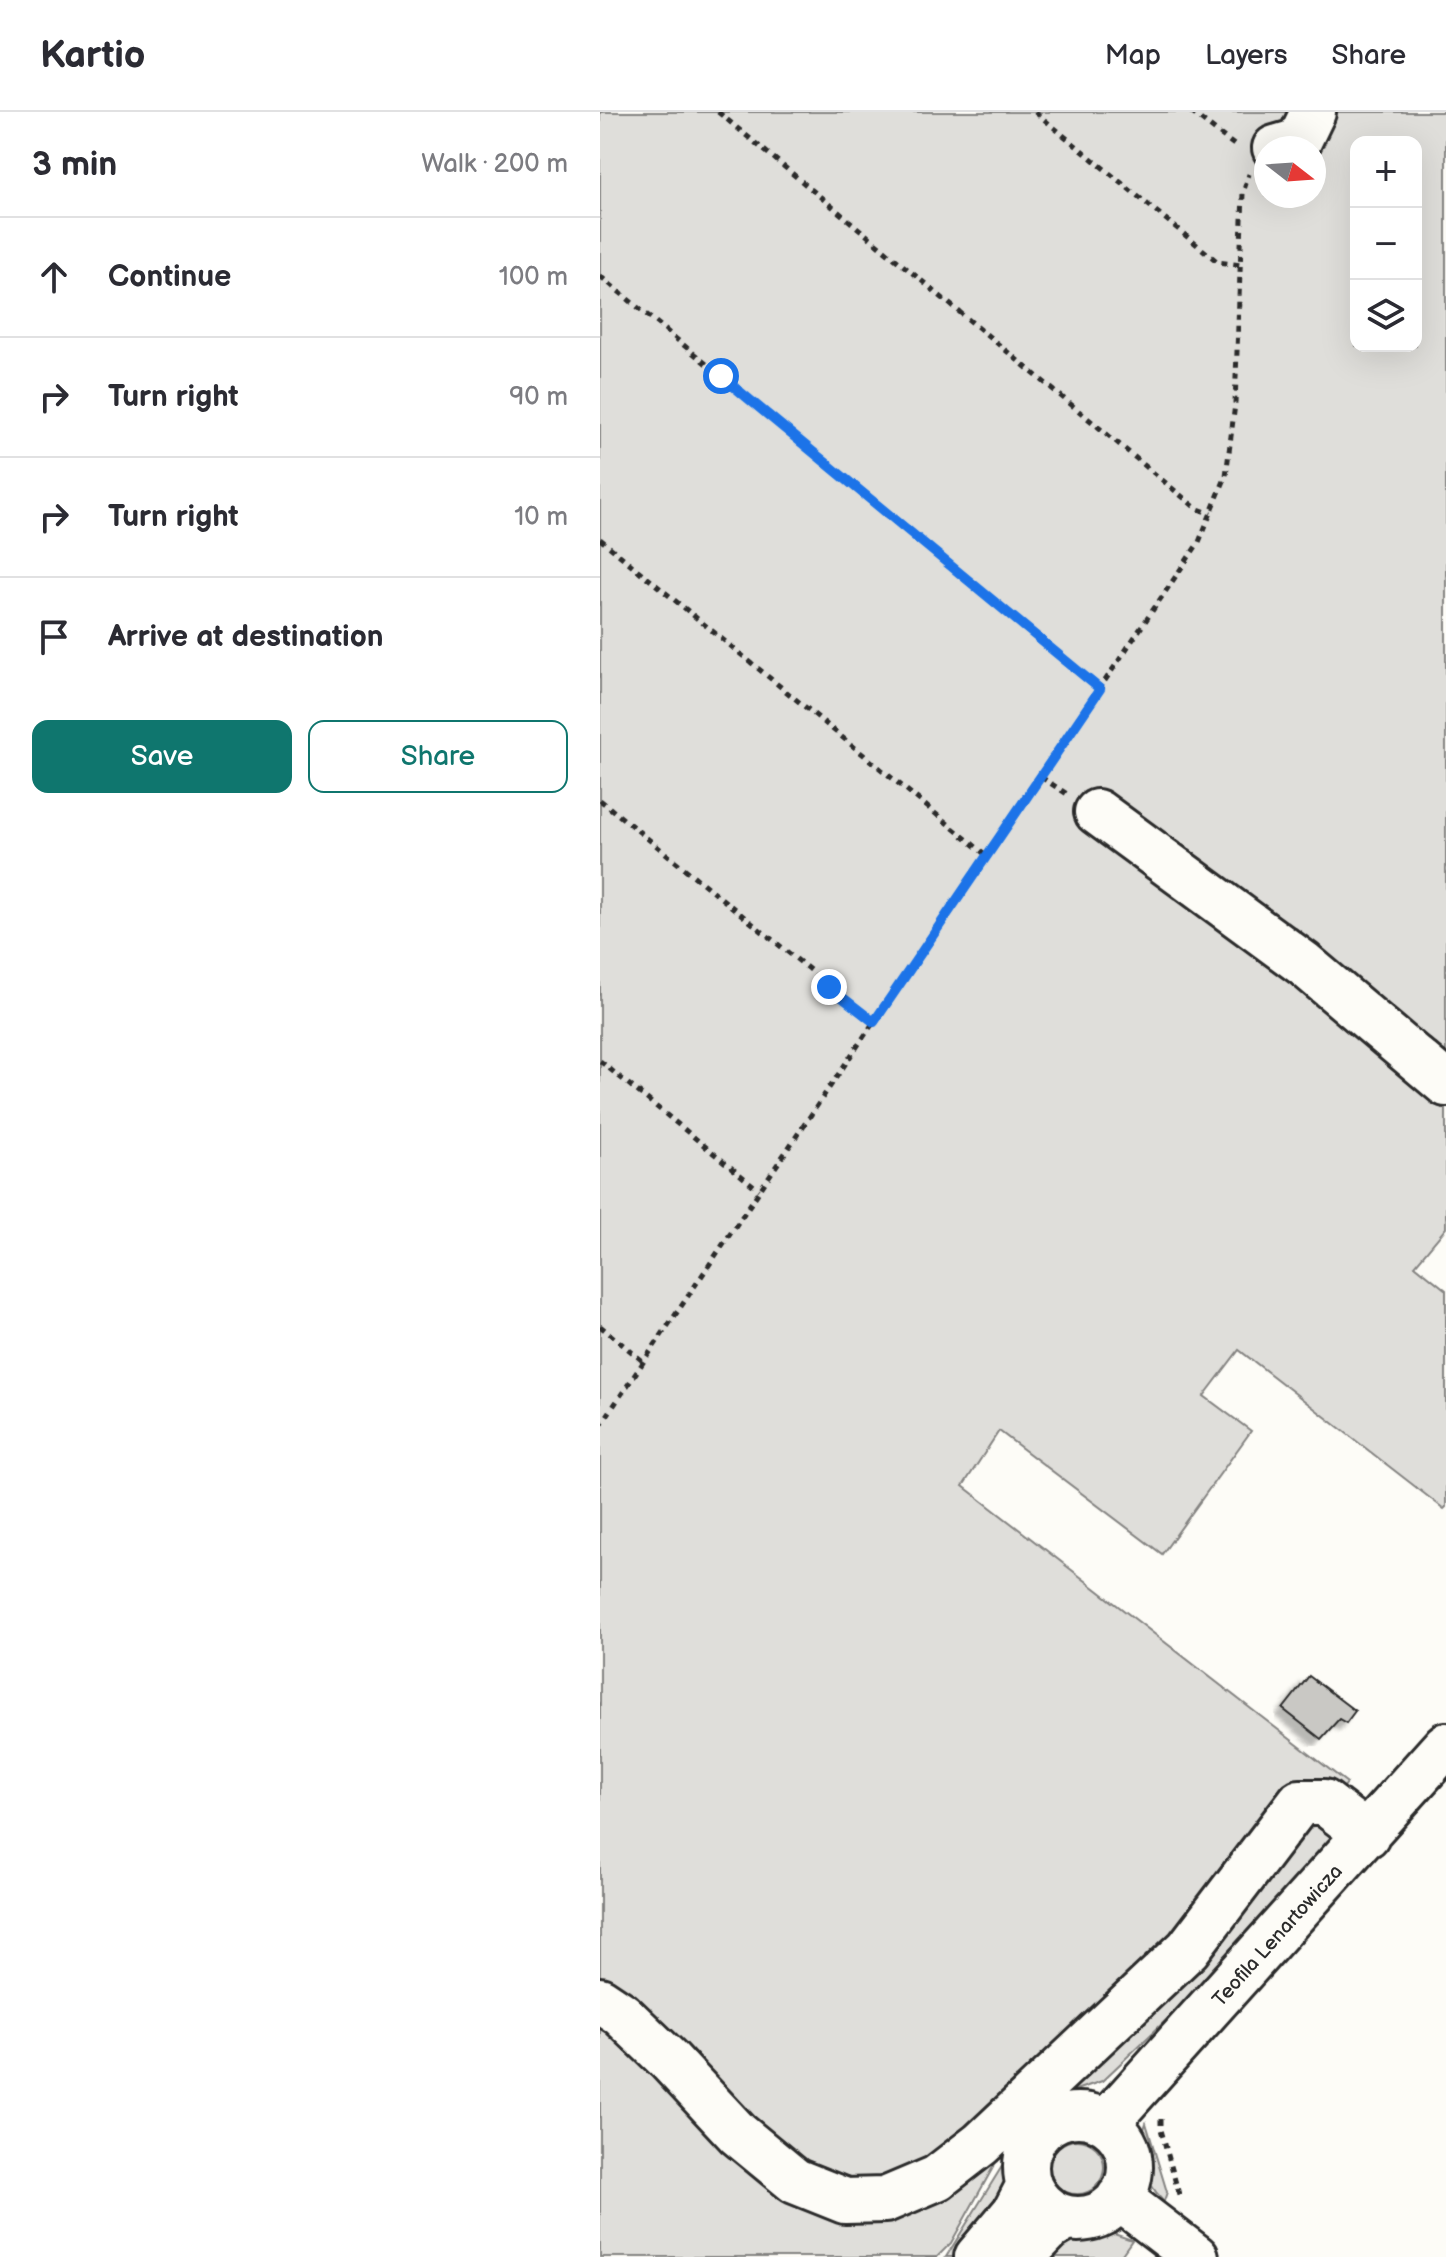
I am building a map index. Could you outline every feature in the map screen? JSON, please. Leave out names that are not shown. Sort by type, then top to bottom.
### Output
[{"type":"street","points":[[1301,136],[1313,112]]},
{"type":"street","points":[[1097,812],[1304,964],[1446,1084]]},
{"type":"street","name":"Teofila Lenartowicza","points":[[1106,2123],[1446,1745]]},
{"type":"street","points":[[600,2000],[621,2014],[669,2060],[738,2134],[795,2181],[845,2201],[885,2200],[937,2178],[981,2144],[1188,1949],[1300,1802],[1324,1802],[1367,1835]]},
{"type":"street","points":[[1078,2115],[1106,2123],[1121,2139],[1127,2152],[1129,2176],[1119,2198],[1103,2212],[1090,2218],[1067,2218],[1046,2208],[1029,2185],[1026,2166],[1031,2145],[1048,2125],[1078,2115]]},
{"type":"street","points":[[977,2257],[1015,2212],[1029,2185]]},
{"type":"street","points":[[1119,2198],[1196,2257]]},
{"type":"street","points":[[1022,2257],[1050,2228],[1067,2218]]},
{"type":"path","points":[[718,112],[1196,508],[1211,514]]},
{"type":"path","points":[[1035,112],[1218,262],[1242,265]]},
{"type":"path","points":[[1191,112],[1254,149]]},
{"type":"path","points":[[600,1426],[1199,542],[1226,476],[1235,404],[1243,193],[1254,165]]},
{"type":"path","points":[[600,276],[1100,689]]},
{"type":"path","points":[[600,539],[986,855]]},
{"type":"path","points":[[600,800],[874,1022]]},
{"type":"path","points":[[600,1061],[759,1190]]},
{"type":"path","points":[[600,1326],[644,1362]]},
{"type":"path","points":[[1166,2111],[1161,2130],[1180,2196],[1178,2203]]},
{"type":"shaded area","points":[[600,112],[1446,112],[1446,1228],[1415,1265],[1446,1290],[1446,1507],[1444,1509],[1239,1350],[1204,1396],[1251,1431],[1162,1554],[999,1431],[963,1486],[1347,1783],[1322,1816],[1334,1842],[1186,2001],[1102,2081],[1046,2100],[1015,2128],[951,2243],[937,2257],[600,2257]]},
{"type":"shaded area","points":[[1146,2123],[1167,2192],[1164,2201],[1151,2184],[1143,2165],[1141,2144]]},
{"type":"shaded area","points":[[1077,2140],[1096,2148],[1104,2167],[1096,2186],[1077,2194],[1058,2186],[1050,2167],[1058,2148]]},
{"type":"shaded area","points":[[1017,2142],[1011,2165],[1011,2183],[960,2257],[946,2257]]},
{"type":"shaded area","points":[[1105,2231],[1132,2240],[1120,2257],[1036,2257],[1066,2234]]},
{"type":"building","points":[[1309,1676],[1355,1711],[1346,1723],[1339,1719],[1321,1739],[1283,1709]]},
{"type":"route","points":[[721,376],[1100,689],[874,1022],[829,987]]}]
